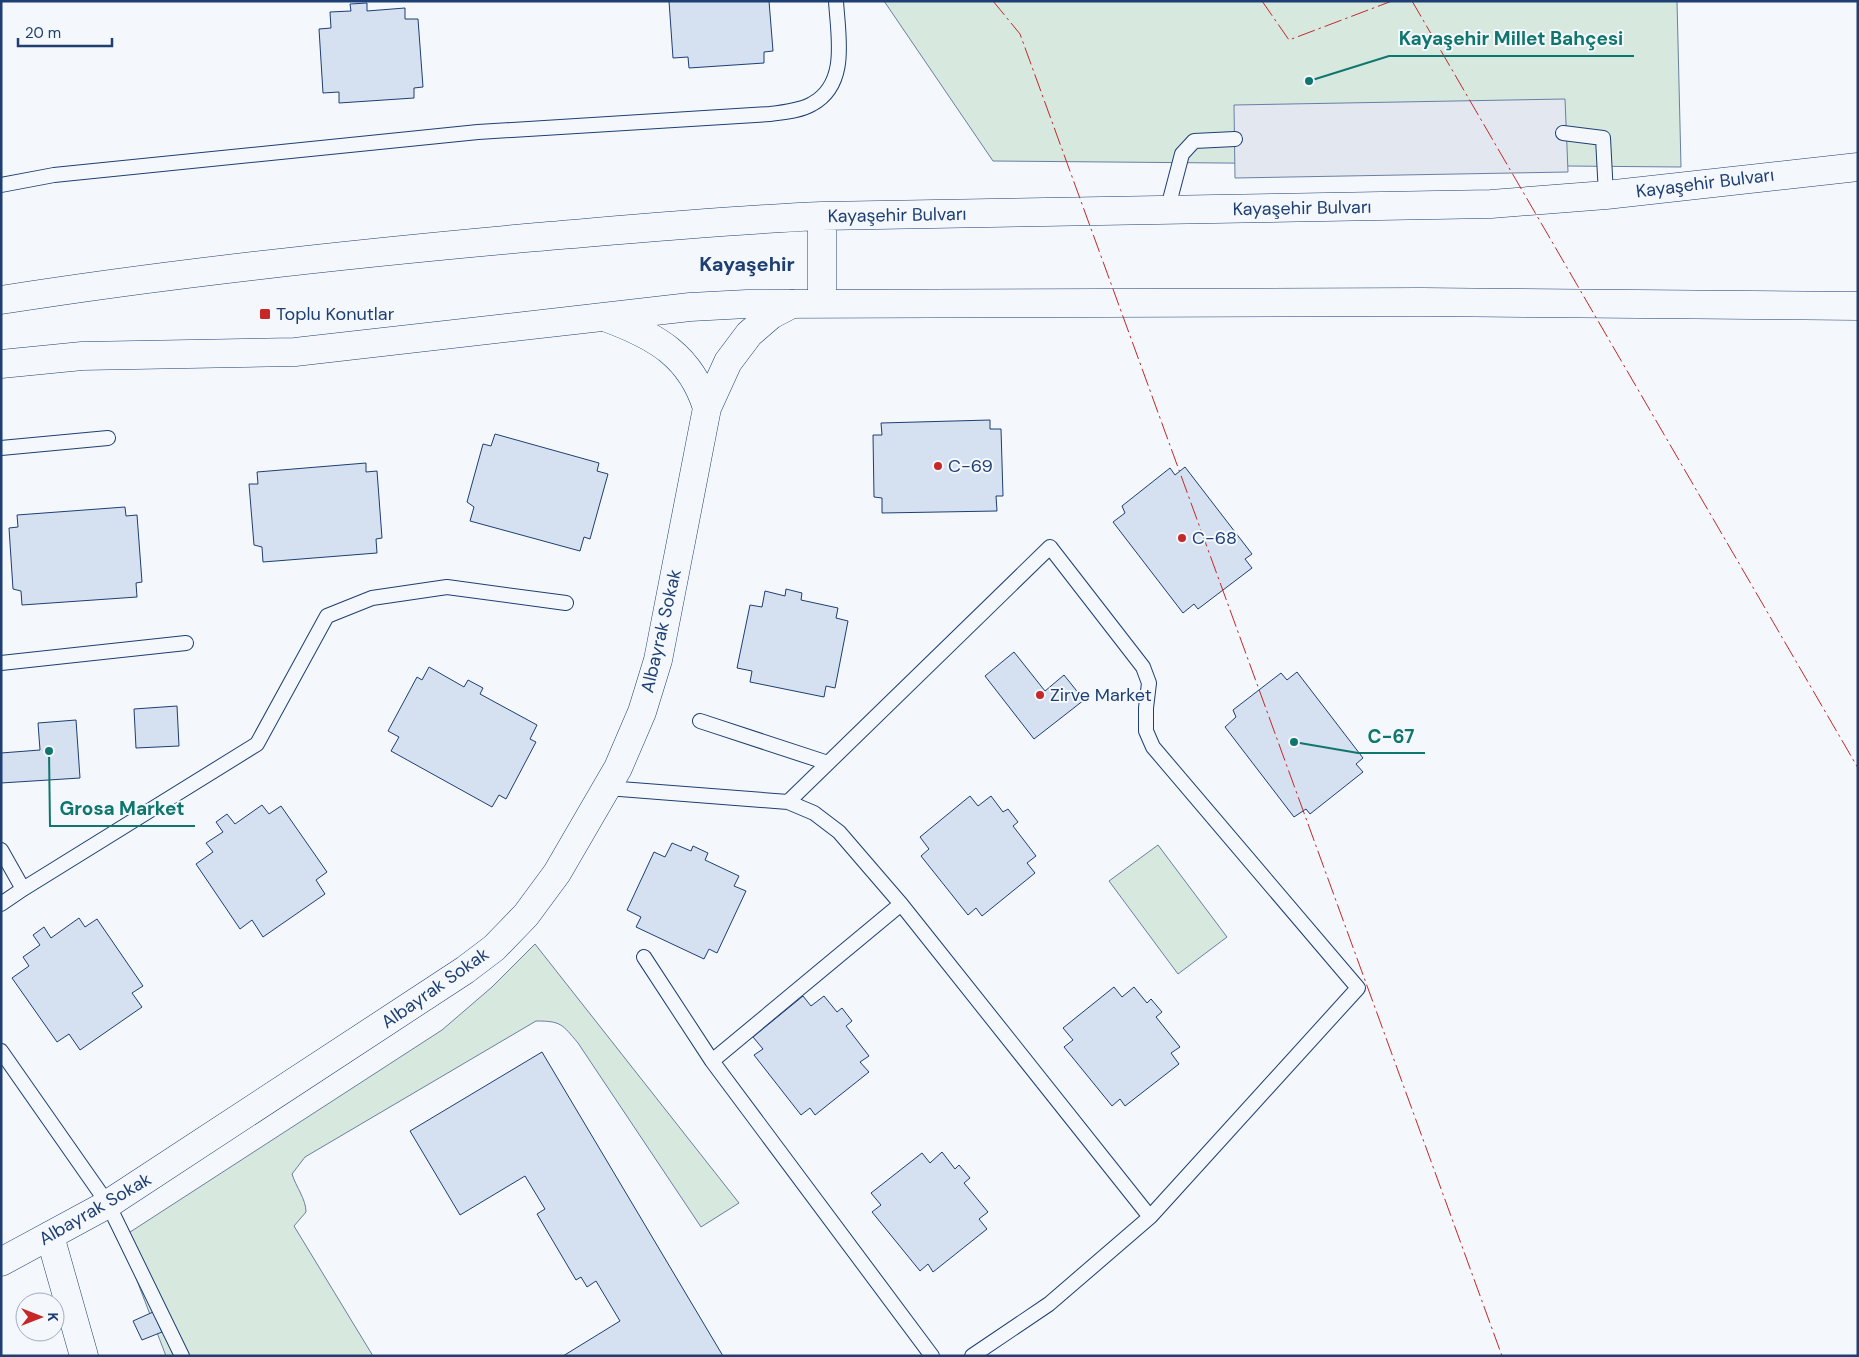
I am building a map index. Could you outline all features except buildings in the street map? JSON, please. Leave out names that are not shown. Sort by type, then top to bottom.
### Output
[{"type":"main road","name":"Kayaşehir Bulvarı","points":[[1,300],[120,281],[369,252],[744,219],[1491,204],[1606,195],[1858,167]]},
{"type":"main road","points":[[822,216],[822,304]]},
{"type":"main road","points":[[1,364],[82,356],[295,352],[690,308],[747,304],[1422,302],[1858,306]]},
{"type":"main road","name":"Albayrak Sokak","points":[[1,1262],[108,1204],[465,970],[494,948],[526,915],[557,873],[607,788],[618,768],[642,712],[658,660],[708,408],[728,362],[749,334],[771,315],[792,304]]},
{"type":"main road","points":[[607,318],[628,325],[654,339],[677,356],[689,369],[702,390],[708,408]]},
{"type":"main road","points":[[50,1236],[84,1356]]},
{"type":"lane","points":[[1,185],[54,175],[478,132],[770,114],[794,110],[811,105],[825,95],[834,82],[838,66],[836,1]]},
{"type":"lane","points":[[1563,133],[1603,138],[1606,195]]},
{"type":"lane","points":[[1167,211],[1182,154],[1194,141],[1236,139]]},
{"type":"lane","points":[[1,448],[108,438]]},
{"type":"lane","points":[[788,802],[1050,547],[1143,667],[1149,683],[1146,731],[1152,747],[1358,988],[1150,1217],[1049,1304],[972,1356]]},
{"type":"lane","points":[[1,904],[257,744],[327,616],[372,598],[447,587],[566,603]]},
{"type":"lane","points":[[1,663],[186,643]]},
{"type":"lane","points":[[700,722],[828,763]]},
{"type":"lane","points":[[607,788],[788,802],[814,813],[840,832],[901,904],[1150,1217]]},
{"type":"lane","points":[[1,850],[23,889]]},
{"type":"lane","points":[[712,1061],[901,904]]},
{"type":"lane","points":[[644,957],[712,1061],[932,1356]]},
{"type":"lane","points":[[1,1051],[108,1204],[182,1356]]},
{"type":"shaded area","points":[[884,1],[1677,1],[1681,167],[993,161]]},
{"type":"shaded area","points":[[1565,99],[1568,172],[1235,178],[1234,105]]},
{"type":"shaded area","points":[[1158,845],[1227,937],[1178,974],[1109,881]]},
{"type":"shaded area","points":[[535,944],[739,1203],[701,1227],[578,1043],[560,1025],[536,1021],[305,1157],[292,1174],[306,1207],[306,1212],[294,1226],[373,1356],[166,1356],[136,1278],[124,1236],[442,1030],[492,987]]},
{"type":"power","points":[[993,1],[1020,34],[1502,1356]]},
{"type":"power","points":[[1262,1],[1289,40],[1392,1]]},
{"type":"power","points":[[1412,1],[1858,768]]},
{"type":"place","name":"Kayaşehir Millet Bahçesi","points":[[1309,81]]},
{"type":"place","name":"Toplu Konutlar","points":[[265,314]]},
{"type":"place","name":"C-69","points":[[938,466]]},
{"type":"place","name":"C-68","points":[[1182,538]]},
{"type":"place","name":"Zirve Market","points":[[1040,695]]},
{"type":"place","name":"C-67","points":[[1294,742]]},
{"type":"place","name":"Grosa Market","points":[[49,751]]},
{"type":"district","name":"Kayaşehir","points":[[747,264]]}]
